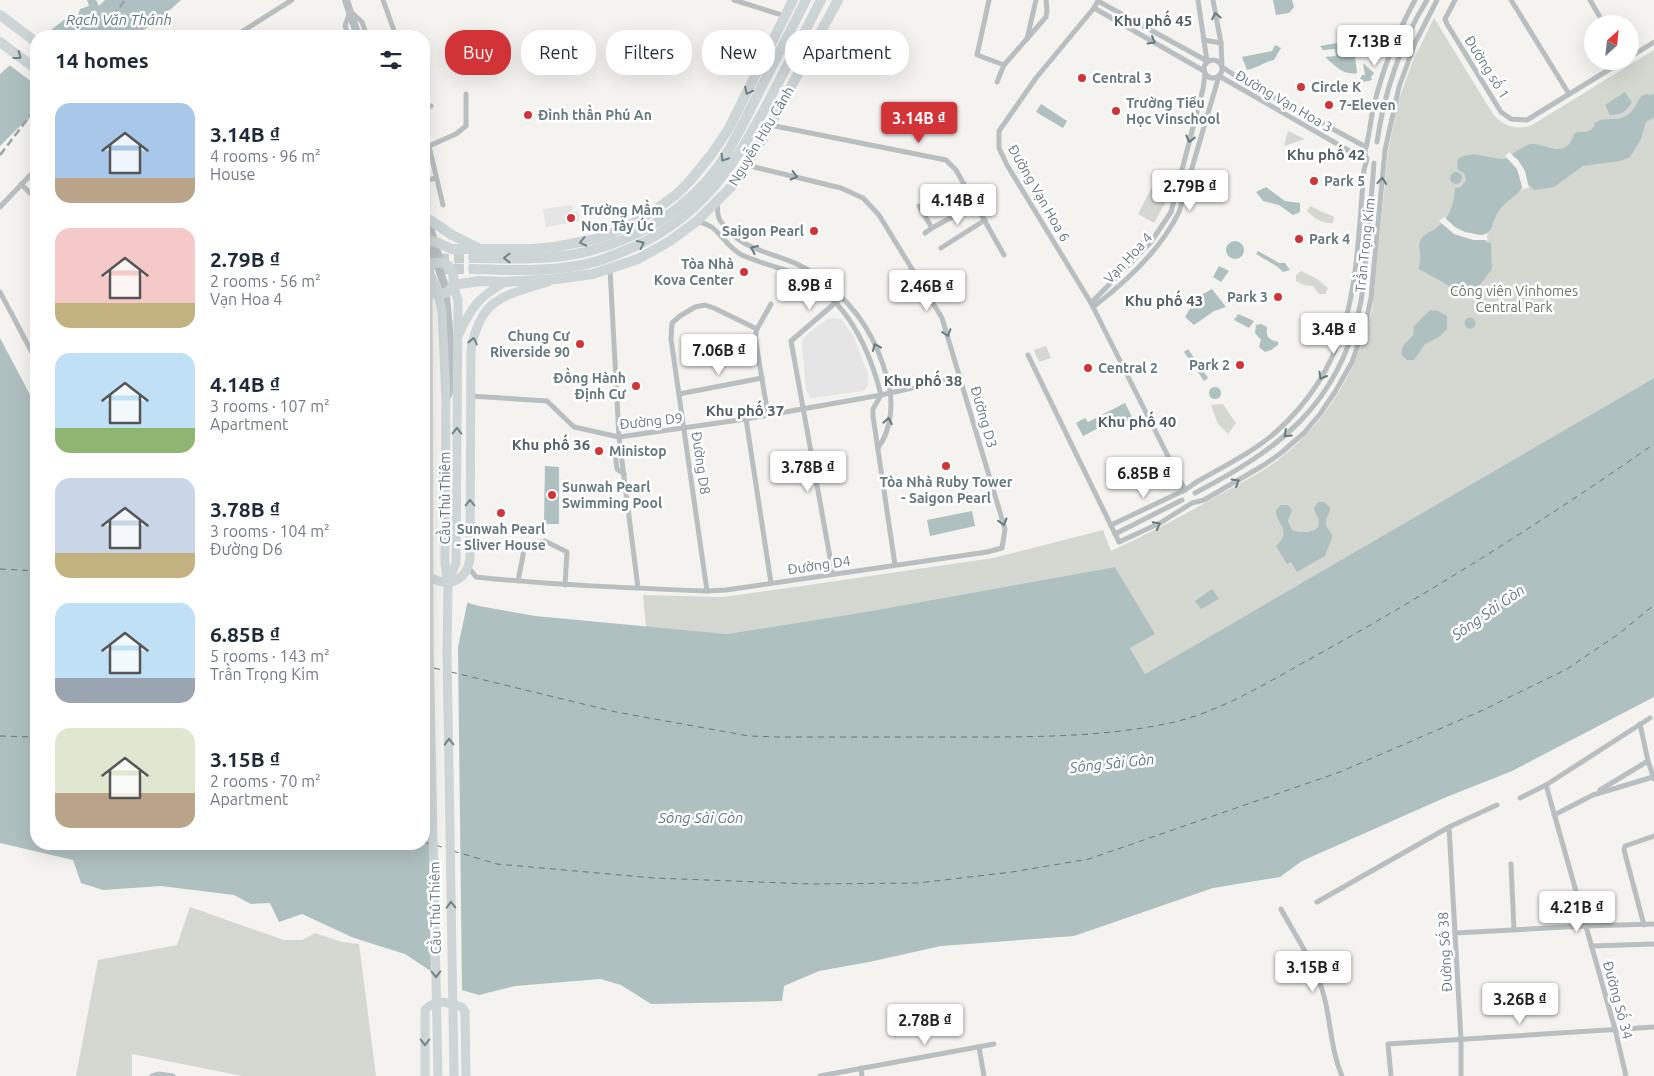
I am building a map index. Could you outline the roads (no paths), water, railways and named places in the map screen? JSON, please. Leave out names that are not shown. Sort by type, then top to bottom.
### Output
[{"type":"main road","points":[[473,258],[563,256],[604,247],[640,232],[662,220],[697,190],[719,165],[793,0]]},
{"type":"main road","name":"Nguyễn Hữu Cảnh","points":[[743,113],[771,68],[806,0]]},
{"type":"main road","name":"Nguyễn Hữu Cảnh","points":[[473,269],[552,269],[576,266],[610,257],[649,240],[680,219],[712,190],[738,157],[821,0]]},
{"type":"main road","name":"Nguyễn Hữu Cảnh","points":[[430,289],[437,294],[443,294],[453,285],[480,281],[505,282],[556,279],[593,274],[638,259],[670,241],[697,222],[734,184],[770,125],[838,0]]},
{"type":"main road","points":[[0,15],[30,38]]},
{"type":"main road","points":[[0,42],[30,64]]},
{"type":"main road","points":[[430,241],[452,249],[532,249],[579,243],[610,234],[641,219],[676,194],[699,171],[728,130],[743,113]]},
{"type":"main road","points":[[757,122],[770,125]]},
{"type":"main road","points":[[430,225],[481,249]]},
{"type":"main road","points":[[430,266],[452,249]]},
{"type":"main road","points":[[430,266],[450,268],[453,272],[453,285],[458,300],[456,563],[448,583]]},
{"type":"main road","name":"Cầu Thủ Thiêm","points":[[430,266],[442,312],[446,400],[444,563],[448,583],[447,651],[454,1076]]},
{"type":"main road","points":[[430,576],[439,581],[448,583],[459,579],[469,568],[470,396],[473,336],[484,312],[491,305],[510,294],[556,279]]},
{"type":"main road","points":[[458,336],[467,316],[480,299],[505,282]]},
{"type":"main road","name":"Cầu Thủ Thiêm","points":[[430,690],[438,1076]]},
{"type":"main road","points":[[425,1076],[425,1010],[432,1003],[443,1002],[462,1007],[465,1012],[466,1076]]},
{"type":"street","points":[[245,30],[292,0]]},
{"type":"street","points":[[346,0],[356,30]]},
{"type":"street","points":[[384,0],[394,30]]},
{"type":"street","points":[[734,0],[785,16]]},
{"type":"street","points":[[989,0],[977,54],[1004,66]]},
{"type":"street","points":[[1027,39],[1036,0]]},
{"type":"street","points":[[996,82],[1004,66],[1046,16],[1046,0]]},
{"type":"street","points":[[1198,0],[1207,61],[1204,66],[1204,73]]},
{"type":"street","points":[[1094,8],[1213,78],[1222,72],[1222,67],[1221,43],[1213,0]]},
{"type":"street","name":"Trần Trọng Kim","points":[[1111,525],[1185,490],[1195,482],[1259,445],[1275,432],[1308,398],[1324,374],[1339,344],[1352,299],[1366,146],[1372,112],[1395,41],[1415,0]]},
{"type":"street","points":[[1377,142],[1384,106],[1392,80],[1411,28],[1426,0]]},
{"type":"street","name":"Trần Trọng Kim","points":[[1115,534],[1119,542],[1160,523],[1192,503],[1204,500],[1234,483],[1282,453],[1320,414],[1345,376],[1360,342],[1371,298],[1384,156],[1399,87],[1416,43],[1437,0]]},
{"type":"street","name":"Đường số 1","points":[[1455,0],[1445,19],[1505,116],[1516,120],[1527,120],[1569,94]]},
{"type":"street","points":[[1511,0],[1569,94],[1608,70]]},
{"type":"street","points":[[1590,0],[1599,15]]},
{"type":"street","points":[[1098,1],[1207,61],[1216,60],[1222,67]]},
{"type":"street","name":"Đường Vạn Hoa 6","points":[[1098,1],[1036,78],[999,131],[999,148],[1007,165],[1092,305],[1185,490]]},
{"type":"street","points":[[347,30],[345,26],[350,11]]},
{"type":"street","points":[[350,11],[362,22],[365,30]]},
{"type":"street","points":[[1204,40],[1221,43]]},
{"type":"street","points":[[1639,51],[1654,42]]},
{"type":"street","name":"Đường Vạn Hoa 3","points":[[1222,67],[1242,80],[1366,146]]},
{"type":"street","name":"Vạn Hoa 4","points":[[1092,305],[1151,242],[1171,212],[1203,89],[1204,73]]},
{"type":"street","name":"Đường Vạn Hoa 3","points":[[1218,76],[1345,149],[1366,158]]},
{"type":"street","name":"Vạn Hoa 4","points":[[1092,305],[1120,285],[1156,247],[1175,221],[1218,76]]},
{"type":"street","points":[[430,146],[456,134],[466,126],[466,94]]},
{"type":"street","points":[[770,125],[946,160],[956,170],[1004,255]]},
{"type":"street","points":[[1366,146],[1372,142],[1377,142],[1382,144],[1385,150]]},
{"type":"street","points":[[430,151],[443,205]]},
{"type":"street","points":[[1366,158],[1374,163],[1380,161],[1384,156]]},
{"type":"street","name":"Trần Trọng Kim","points":[[1195,493],[1249,463],[1277,443],[1316,404],[1340,365],[1348,348],[1359,310],[1363,287],[1374,163]]},
{"type":"street","name":"Đường D3","points":[[746,165],[841,188],[863,198],[879,215],[942,318],[1005,529],[1002,548]]},
{"type":"street","points":[[0,208],[30,175]]},
{"type":"street","points":[[430,180],[436,178]]},
{"type":"street","points":[[21,184],[30,193]]},
{"type":"street","points":[[717,203],[719,219],[746,246],[800,265],[842,296],[866,326],[875,342],[892,393],[889,422],[878,448]]},
{"type":"street","points":[[926,233],[976,204]]},
{"type":"street","points":[[919,206],[932,228]]},
{"type":"street","points":[[941,248],[985,220]]},
{"type":"street","points":[[697,222],[713,227],[740,254],[798,275],[819,289],[835,302],[856,329],[865,347],[881,396],[873,409],[895,565]]},
{"type":"street","points":[[430,230],[436,242],[430,266]]},
{"type":"street","name":"Cầu Thủ Thiêm","points":[[430,234],[446,286],[450,339],[450,390],[446,400]]},
{"type":"street","points":[[773,265],[775,256]]},
{"type":"street","points":[[610,269],[619,437],[638,588]]},
{"type":"street","points":[[0,292],[30,349]]},
{"type":"street","points":[[833,574],[792,341],[842,296]]},
{"type":"street","points":[[768,415],[755,338],[757,329],[770,304]]},
{"type":"street","name":"Đường D8","points":[[707,591],[671,339],[672,324],[675,319],[695,308],[706,306],[757,329]]},
{"type":"street","points":[[1028,355],[1115,534],[1182,500]]},
{"type":"street","points":[[679,394],[762,378]]},
{"type":"street","name":"Đường D9","points":[[470,396],[546,402],[574,427],[619,437],[746,419],[881,396],[961,378]]},
{"type":"street","points":[[746,419],[770,583]]},
{"type":"street","points":[[1185,490],[1192,490],[1195,493],[1196,498],[1192,503],[1188,504],[1182,500],[1185,490]]},
{"type":"street","points":[[518,581],[526,545],[545,541],[567,552],[565,585]]},
{"type":"street","name":"Đường D4","points":[[469,568],[476,577],[565,585],[707,591],[987,552],[1002,548]]},
{"type":"street","points":[[1520,798],[1546,785],[1650,718]]},
{"type":"street","points":[[1593,795],[1654,778],[1648,761],[1640,724]]},
{"type":"street","points":[[1554,815],[1593,795],[1648,761]]},
{"type":"street","name":"Đường Số 34","points":[[1546,785],[1615,1029],[1626,1076]]},
{"type":"street","points":[[1316,902],[1448,827],[1497,805]]},
{"type":"street","name":"Đường Số 38","points":[[1448,827],[1461,1039],[1461,1076]]},
{"type":"street","points":[[1644,925],[1624,850],[1625,846],[1654,836]]},
{"type":"street","points":[[1511,864],[1514,930]]},
{"type":"street","points":[[1281,909],[1308,958],[1323,993],[1330,1017],[1334,1052],[1342,1076]]},
{"type":"street","points":[[1455,933],[1654,924]]},
{"type":"street","points":[[1591,946],[1654,944]]},
{"type":"street","points":[[1391,1076],[1388,1044],[1654,1027]]},
{"type":"street","points":[[820,1076],[994,1044]]},
{"type":"street","points":[[979,1047],[984,1076]]},
{"type":"street","points":[[861,1068],[862,1076]]},
{"type":"street","points":[[152,1076],[158,1074],[173,1076]]},
{"type":"water","name":"Rạch Văn Thánh","points":[[87,0],[96,0],[99,6],[105,0],[181,0],[144,30],[51,30],[64,20],[77,19],[80,9],[89,6]]},
{"type":"water","points":[[1273,0],[1292,0],[1294,7],[1289,13],[1276,15]]},
{"type":"water","points":[[1337,43],[1356,53],[1357,73],[1352,74],[1344,71],[1325,57],[1336,56],[1335,49],[1323,50],[1320,46]]},
{"type":"water","points":[[1275,45],[1281,48],[1274,60],[1247,70],[1242,57],[1272,51]]},
{"type":"water","name":"Rạch Văn Thánh","points":[[30,47],[30,118],[0,146],[0,74]]},
{"type":"water","points":[[1363,63],[1374,73],[1371,77],[1372,80],[1364,82],[1360,79],[1362,75],[1365,75]]},
{"type":"water","points":[[1625,92],[1632,102],[1626,110],[1610,115],[1605,105]]},
{"type":"water","points":[[1654,94],[1654,118],[1646,122],[1641,139],[1630,157],[1620,161],[1583,166],[1554,187],[1534,190],[1529,185],[1522,186],[1517,194],[1502,207],[1496,216],[1491,230],[1484,234],[1485,242],[1491,243],[1492,269],[1473,294],[1462,296],[1441,281],[1419,269],[1419,246],[1421,239],[1440,225],[1448,216],[1454,200],[1455,188],[1461,187],[1466,180],[1464,173],[1457,169],[1458,159],[1464,156],[1475,155],[1504,159],[1521,148],[1532,144],[1560,149],[1570,143],[1575,133],[1589,131],[1598,121],[1623,118],[1633,109],[1641,96]]},
{"type":"water","points":[[1041,104],[1067,121],[1063,128],[1036,112]]},
{"type":"water","points":[[1454,172],[1458,172],[1462,178],[1458,184],[1454,184],[1450,180],[1450,176]]},
{"type":"water","points":[[1266,187],[1285,201],[1300,203],[1300,212],[1293,215],[1279,205],[1263,201],[1256,192]]},
{"type":"water","points":[[1235,241],[1241,244],[1244,250],[1241,256],[1235,259],[1229,256],[1226,250],[1229,244]]},
{"type":"water","points":[[1258,251],[1279,263],[1285,263],[1290,270],[1283,272],[1256,254]]},
{"type":"water","points":[[1219,266],[1229,271],[1221,282],[1213,277]]},
{"type":"water","points":[[1212,289],[1226,307],[1214,311],[1194,325],[1185,317],[1196,298]]},
{"type":"water","points":[[1430,310],[1438,311],[1447,316],[1447,329],[1439,337],[1425,344],[1414,360],[1407,360],[1401,354],[1403,346],[1413,335],[1414,326]]},
{"type":"water","points":[[1238,314],[1254,321],[1249,328],[1234,320]]},
{"type":"water","points":[[1470,317],[1476,323],[1470,329],[1464,323]]},
{"type":"water","points":[[1261,324],[1267,327],[1268,337],[1278,342],[1278,345],[1265,352],[1259,347],[1261,340],[1255,333],[1256,325]]},
{"type":"water","name":"Sông Sài Gòn","points":[[0,338],[30,395],[30,850],[0,843]]},
{"type":"water","points":[[1188,349],[1208,378],[1204,381],[1184,352]]},
{"type":"water","name":"Sông Sài Gòn","points":[[1654,378],[1654,697],[1512,771],[1444,798],[1302,861],[1280,877],[1213,888],[1074,936],[941,946],[819,971],[784,986],[782,1001],[651,1004],[621,985],[600,979],[515,986],[479,995],[458,989],[405,954],[354,938],[302,914],[279,922],[270,903],[251,904],[234,895],[161,886],[103,890],[81,883],[73,860],[30,850],[430,850],[430,592],[479,606],[535,616],[727,634],[865,612],[1115,567],[1155,634],[1130,648],[1145,674]]},
{"type":"water","points":[[1213,387],[1217,387],[1221,393],[1217,399],[1213,399],[1209,395],[1209,391]]},
{"type":"water","points":[[1125,403],[1133,419],[1123,423],[1120,417],[1083,436],[1076,423],[1085,418],[1088,422]]},
{"type":"water","name":"Sunwah Pearl Swimming Pool","points":[[545,466],[559,467],[559,524],[544,524]]},
{"type":"water","points":[[1324,502],[1330,507],[1326,524],[1332,537],[1325,556],[1297,572],[1291,562],[1287,564],[1276,546],[1281,541],[1283,532],[1276,510],[1281,505],[1288,505],[1292,510],[1288,521],[1292,530],[1307,532],[1318,527],[1319,520],[1314,509],[1317,503]]},
{"type":"water","points":[[972,511],[975,526],[930,536],[927,520]]},
{"type":"water","points":[[1212,589],[1219,599],[1201,609],[1195,601]]},
{"type":"tunnel","points":[[430,259],[473,258]]},
{"type":"tunnel","points":[[430,269],[473,269]]},
{"type":"railway","points":[[102,30],[125,0]]},
{"type":"railway","points":[[0,155],[30,116]]},
{"type":"place","name":"Central 3","points":[[1082,78]]},
{"type":"place","name":"Circle K","points":[[1301,87]]},
{"type":"place","name":"7-Eleven","points":[[1329,105]]},
{"type":"place","name":"Trường Tiểu Học Vinschool","points":[[1116,111]]},
{"type":"place","name":"Đình thần Phú An","points":[[528,115]]},
{"type":"place","name":"Park 5","points":[[1314,181]]},
{"type":"place","name":"Trường Mầm Non Tây Úc","points":[[571,218]]},
{"type":"place","name":"Saigon Pearl","points":[[814,231]]},
{"type":"place","name":"Park 4","points":[[1299,239]]},
{"type":"place","name":"Tòa Nhà Kova Center","points":[[744,272]]},
{"type":"place","name":"Park 3","points":[[1278,297]]},
{"type":"place","name":"Chung Cư Riverside 90","points":[[580,344]]},
{"type":"place","name":"Park 2","points":[[1240,365]]},
{"type":"place","name":"Central 2","points":[[1088,368]]},
{"type":"place","name":"Đồng Hành Định Cư","points":[[636,386]]},
{"type":"place","name":"Ministop","points":[[599,451]]},
{"type":"place","name":"Tòa Nhà Ruby Tower - Saigon Pearl","points":[[946,466]]},
{"type":"place","name":"Sunwah Pearl Swimming Pool","points":[[552,495]]},
{"type":"place","name":"Sunwah Pearl - Sliver House","points":[[501,513]]},
{"type":"district","name":"Khu phố 45","points":[[1153,20]]},
{"type":"district","name":"Khu phố 42","points":[[1326,154]]},
{"type":"district","name":"Khu phố 43","points":[[1164,300]]},
{"type":"district","name":"Khu phố 38","points":[[923,380]]},
{"type":"district","name":"Khu phố 37","points":[[745,410]]},
{"type":"district","name":"Khu phố 40","points":[[1137,421]]},
{"type":"district","name":"Khu phố 36","points":[[551,444]]},
{"type":"park label","name":"Công viên Vinhomes Central Park","points":[[1514,300]]}]
